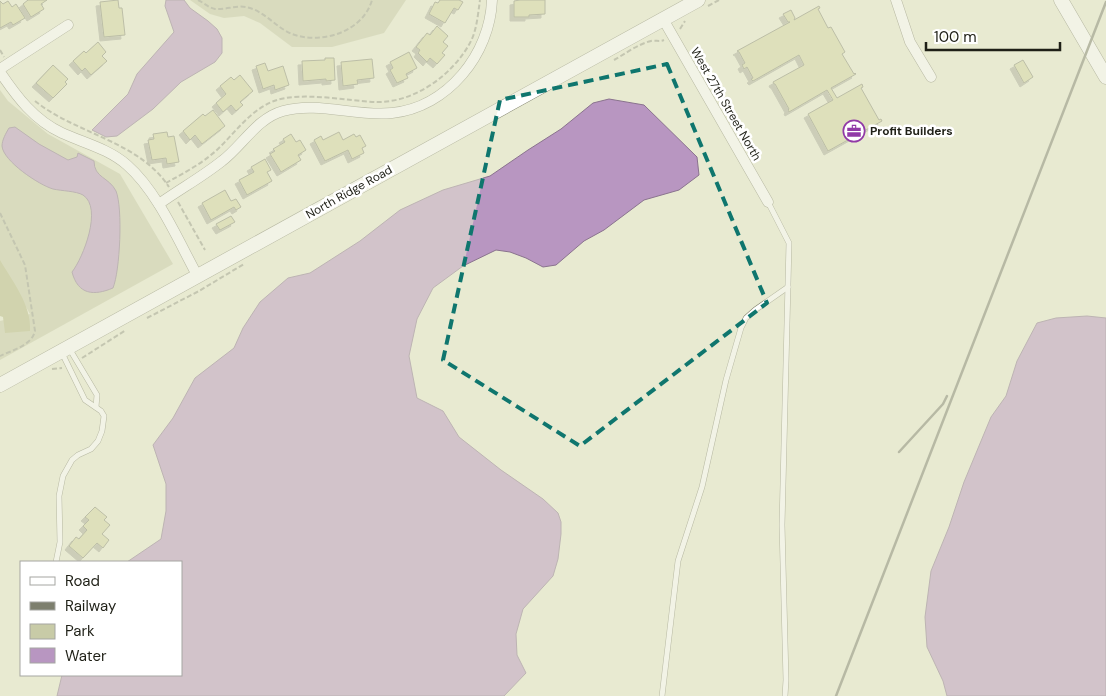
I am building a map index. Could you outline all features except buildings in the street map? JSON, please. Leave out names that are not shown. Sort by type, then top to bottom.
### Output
[{"type":"main road","name":"North Ridge Road","points":[[0,384],[698,0]]},
{"type":"main road","points":[[1061,0],[1106,77]]},
{"type":"street","points":[[159,204],[223,161],[254,130],[267,119],[282,111],[305,108],[363,113],[393,113],[416,106],[437,96],[458,80],[484,41],[491,14],[492,0]]},
{"type":"street","points":[[896,0],[910,42],[931,78]]},
{"type":"street","name":"West 27th Street North","points":[[663,19],[768,202]]},
{"type":"street","points":[[68,25],[0,71],[18,99],[36,116],[61,132],[112,154],[128,166],[159,204],[197,275]]},
{"type":"lane","points":[[768,202],[789,243],[782,525],[786,680],[784,696]]},
{"type":"lane","points":[[662,696],[678,561],[702,487],[726,380],[741,328],[746,318],[788,287]]},
{"type":"lane","points":[[56,561],[60,542],[59,496],[63,476],[72,460],[91,449],[100,437],[104,416],[101,411],[85,400],[64,349]]},
{"type":"lane","points":[[64,349],[97,395],[96,407]]},
{"type":"path","points":[[198,0],[214,8],[244,6],[256,10],[292,34],[304,37],[328,37],[357,24],[370,7],[372,0]]},
{"type":"path","points":[[0,213],[25,265],[34,330],[33,338],[27,343],[0,356]]},
{"type":"highlighted area","points":[[667,64],[767,303],[580,446],[443,360],[500,100]]},
{"type":"green space","points":[[190,0],[406,0],[384,33],[332,47],[292,47],[260,23],[244,16],[224,18],[210,14]]},
{"type":"green space","points":[[0,90],[8,101],[48,134],[120,174],[173,264],[0,360],[0,321],[30,314],[0,262]]},
{"type":"green space","points":[[0,260],[25,303],[30,321],[30,331],[5,333],[3,317],[0,316]]},
{"type":"water","points":[[166,0],[184,0],[190,8],[217,29],[222,38],[222,53],[215,62],[181,82],[153,109],[117,136],[106,137],[92,130],[128,94],[137,74],[174,32],[165,6]]},
{"type":"water","points":[[609,99],[644,105],[697,157],[699,175],[679,190],[644,200],[604,230],[584,241],[556,265],[543,267],[510,252],[496,250],[463,266],[433,288],[417,319],[409,356],[417,398],[443,411],[459,437],[501,470],[543,499],[558,513],[561,522],[561,534],[558,559],[553,576],[523,609],[516,634],[517,655],[526,673],[504,696],[57,696],[62,676],[182,676],[182,561],[128,561],[161,539],[166,511],[166,484],[153,445],[173,418],[195,378],[234,348],[243,328],[260,302],[288,278],[310,273],[360,241],[400,210],[443,190],[490,176],[561,129],[593,103]]},
{"type":"water","points":[[15,127],[39,144],[68,160],[77,157],[78,153],[94,161],[96,171],[113,186],[118,199],[120,240],[113,288],[93,293],[78,285],[72,272],[86,245],[89,233],[91,211],[89,201],[80,194],[47,187],[31,178],[8,158],[2,146],[3,139],[9,128]]},
{"type":"water","points":[[1087,316],[1106,318],[1106,696],[947,696],[943,681],[927,647],[925,617],[931,571],[949,527],[964,482],[991,417],[1006,396],[1017,361],[1037,323],[1056,318]]},
{"type":"railway","points":[[836,696],[1106,2]]},
{"type":"railway","points":[[899,452],[943,404],[947,396]]},
{"type":"place","name":"Profit Builders","points":[[854,131]]}]
